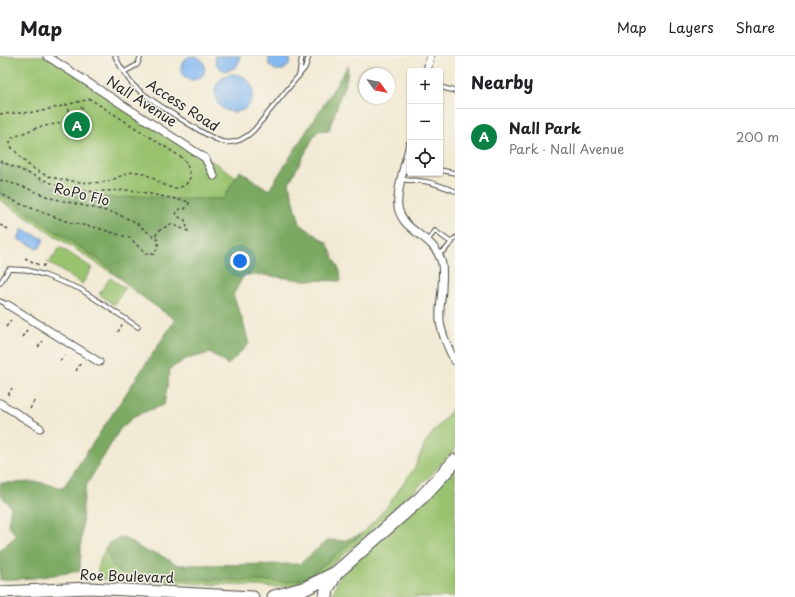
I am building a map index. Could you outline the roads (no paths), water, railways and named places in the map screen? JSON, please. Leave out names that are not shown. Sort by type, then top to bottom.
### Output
[{"type":"highway","points":[[274,597],[306,588],[336,573],[422,497],[455,461]]},
{"type":"highway","points":[[326,597],[327,588],[336,573]]},
{"type":"main road","name":"Roe Boulevard","points":[[0,592],[89,588],[253,597]]},
{"type":"street","name":"Nall Avenue","points":[[48,56],[205,158],[214,176]]},
{"type":"street","points":[[428,68],[430,56]]},
{"type":"street","points":[[407,165],[402,179],[398,199],[400,213],[410,228],[428,240],[434,246],[438,254],[443,269],[440,324],[447,346],[455,361]]},
{"type":"street","points":[[8,305],[99,362]]},
{"type":"street","points":[[0,403],[40,428]]},
{"type":"lane","name":"Access Road","points":[[115,56],[124,72],[143,94],[216,140],[232,142],[246,138],[299,77],[305,68],[309,56]]},
{"type":"lane","points":[[124,72],[137,64],[141,56]]},
{"type":"lane","points":[[299,77],[302,56]]},
{"type":"lane","points":[[443,88],[455,91]]},
{"type":"lane","points":[[443,171],[455,173]]},
{"type":"lane","points":[[402,179],[410,182],[422,181],[455,191]]},
{"type":"lane","points":[[428,240],[436,231],[452,243]]},
{"type":"lane","points":[[438,254],[445,250],[455,238]]},
{"type":"lane","points":[[0,284],[9,269],[27,270],[44,275],[80,289],[138,327]]},
{"type":"lane","points":[[0,300],[8,305]]},
{"type":"water","points":[[193,56],[201,60],[205,68],[201,76],[193,80],[185,76],[181,68],[185,60]]},
{"type":"water","points":[[215,56],[240,56],[239,62],[235,68],[226,71],[218,66]]},
{"type":"water","points":[[269,56],[290,56],[290,63],[284,70],[275,70],[269,65]]},
{"type":"water","points":[[230,74],[238,74],[245,77],[250,82],[253,93],[250,104],[245,109],[238,112],[230,112],[223,109],[218,104],[215,97],[215,89],[218,82],[223,77]]},
{"type":"water","points":[[22,229],[44,239],[39,249],[18,239]]},
{"type":"place","name":"Nall Park","points":[[77,125]]}]
